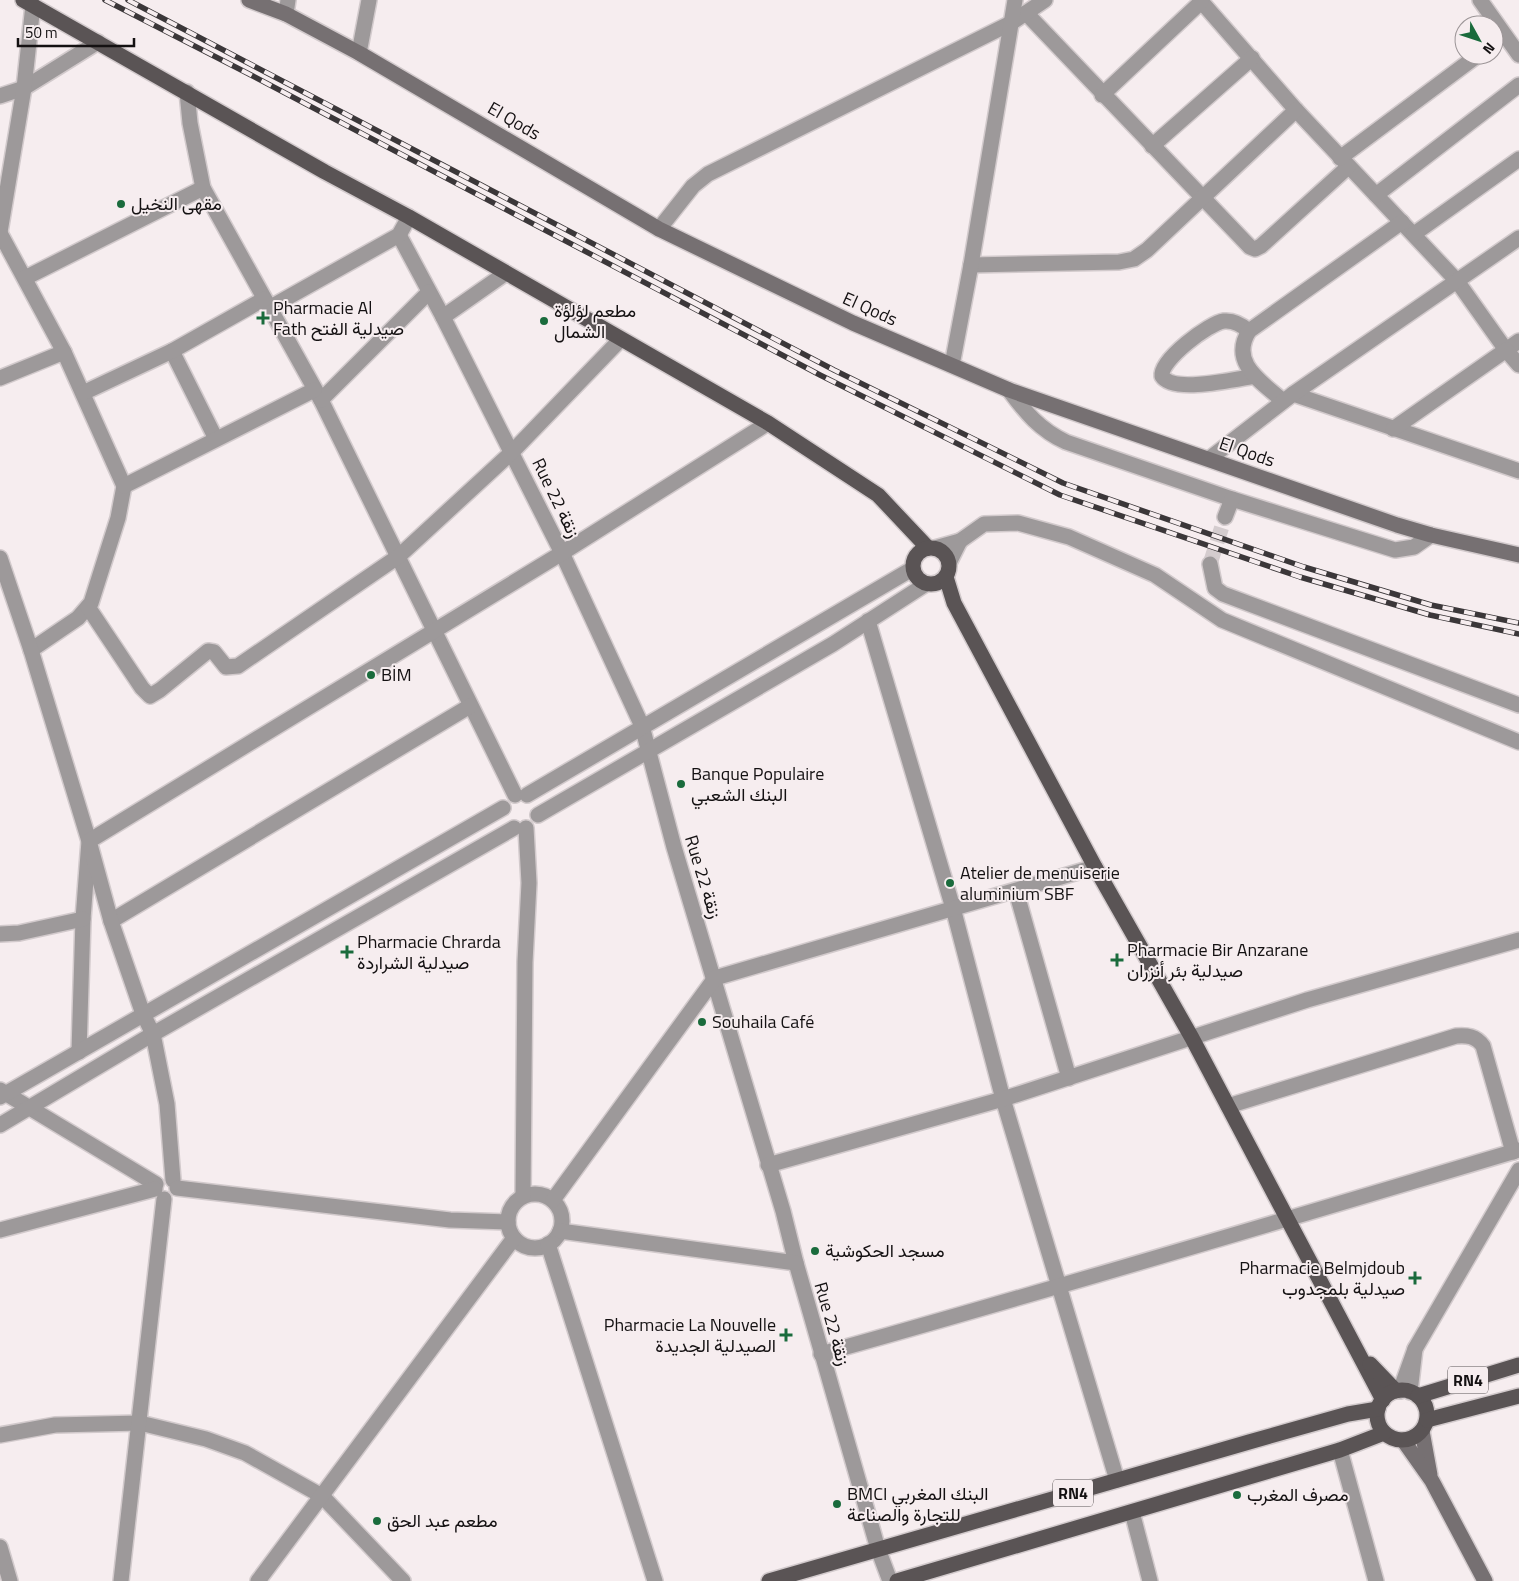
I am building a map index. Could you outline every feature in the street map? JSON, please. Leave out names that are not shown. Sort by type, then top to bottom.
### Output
[{"type":"main road","points":[[28,2],[325,172],[409,217],[620,340],[768,423],[878,495],[902,520],[922,555],[915,576],[939,577]]},
{"type":"main road","points":[[922,555],[946,556],[939,577],[1095,867],[1192,1038],[1287,1217],[1356,1350],[1381,1404],[1377,1418],[1384,1433],[1396,1440],[1403,1440]]},
{"type":"main road","points":[[1356,1350],[1406,1392]]},
{"type":"main road","name":"RN4","points":[[769,1581],[1348,1414],[1381,1404],[1406,1392],[1519,1365]]},
{"type":"main road","name":"RN4","points":[[1406,1392],[1424,1402],[1424,1426]]},
{"type":"main road","name":"RN4","points":[[1403,1440],[1410,1439],[1424,1426],[1519,1396]]},
{"type":"main road","name":"RN4","points":[[897,1581],[1340,1450],[1384,1433]]},
{"type":"street","name":"El Qods","points":[[249,0],[287,7],[359,53],[659,229],[853,323],[1009,390],[1430,535],[1519,554]]},
{"type":"street","points":[[359,53],[369,0]]},
{"type":"street","points":[[952,365],[971,265],[1015,0]]},
{"type":"street","points":[[659,229],[693,186],[708,174],[1011,23],[1045,0]]},
{"type":"street","points":[[1480,0],[1487,15]]},
{"type":"street","points":[[1102,95],[1201,1],[1296,110],[1414,234],[1513,345],[1519,365]]},
{"type":"street","points":[[28,2],[24,88],[0,232],[64,352],[124,486],[118,518],[88,607],[78,618],[31,650]]},
{"type":"street","points":[[1026,13],[1102,95],[1250,247],[1256,249],[1344,162],[1465,65]]},
{"type":"street","points":[[0,96],[24,88],[98,42]]},
{"type":"street","points":[[1504,43],[1519,55]]},
{"type":"street","points":[[1152,146],[1252,58]]},
{"type":"street","points":[[1376,195],[1519,85]]},
{"type":"street","points":[[0,1124],[153,1034],[520,828],[536,821],[538,815],[536,803],[521,795],[470,706],[399,556],[318,395],[203,188],[190,123],[187,92]]},
{"type":"street","points":[[971,265],[1119,262],[1134,259],[1147,250],[1296,110]]},
{"type":"street","points":[[1414,234],[1519,159]]},
{"type":"street","points":[[26,278],[203,188]]},
{"type":"street","points":[[84,393],[267,304],[399,235],[409,217]]},
{"type":"street","points":[[1402,222],[1249,331],[1241,348],[1244,361],[1255,376],[1288,397],[1393,429],[1519,471]]},
{"type":"street","name":"Rue 22 زنقة","points":[[399,235],[443,317],[562,553],[642,726],[691,904],[715,978],[768,1165],[783,1211],[821,1354],[878,1549],[890,1581]]},
{"type":"street","points":[[1210,459],[1288,397],[1519,238]]},
{"type":"street","points":[[443,317],[506,273]]},
{"type":"street","points":[[124,486],[216,439],[318,395],[429,292]]},
{"type":"street","points":[[1249,331],[1234,322],[1216,324],[1195,337],[1165,364],[1162,376],[1171,383],[1198,384],[1255,376]]},
{"type":"street","points":[[88,607],[147,694],[152,696],[208,651],[214,652],[226,667],[238,666],[399,556],[512,452],[620,340]]},
{"type":"street","points":[[1393,429],[1513,345]]},
{"type":"street","points":[[172,350],[216,439]]},
{"type":"street","points":[[0,378],[64,352]]},
{"type":"street","points":[[1009,390],[1037,424],[1056,438],[1232,499],[1395,550],[1414,547],[1430,535]]},
{"type":"street","points":[[89,841],[562,553],[768,423]]},
{"type":"street","points":[[1225,516],[1232,499]]},
{"type":"street","points":[[520,828],[505,820],[503,808],[505,802],[521,795],[642,726],[922,555],[960,541],[984,524],[1018,523],[1069,537],[1155,575],[1222,620],[1519,742]]},
{"type":"street","points":[[538,815],[833,644],[939,577],[960,541]]},
{"type":"street","points":[[0,558],[31,650],[89,841],[111,921],[143,1014],[153,1034],[168,1104],[175,1184],[173,1197],[158,1191],[31,1107],[2,1094]]},
{"type":"street","points":[[1210,564],[1214,588],[1224,594],[1519,705]]},
{"type":"street","points":[[868,621],[953,908],[1004,1099],[1117,1480]]},
{"type":"street","points":[[111,921],[470,706]]},
{"type":"street","points":[[2,1094],[80,1052],[503,808]]},
{"type":"street","points":[[520,828],[529,884],[525,962],[523,1196]]},
{"type":"street","points":[[80,1052],[83,919],[89,841]]},
{"type":"street","points":[[553,1200],[715,978],[1095,867]]},
{"type":"street","points":[[1016,891],[1069,1078]]},
{"type":"street","points":[[0,934],[19,933],[83,919]]},
{"type":"street","points":[[768,1165],[1004,1099],[1307,1000],[1519,940]]},
{"type":"street","points":[[821,1354],[1060,1287],[1287,1217],[1516,1151],[1483,1046],[1473,1037],[1465,1035],[1456,1036],[1228,1106]]},
{"type":"street","points":[[1406,1392],[1414,1349],[1519,1170]]},
{"type":"street","points":[[175,1184],[450,1220],[508,1222]]},
{"type":"street","points":[[0,1230],[158,1191]]},
{"type":"street","points":[[121,1581],[140,1423],[158,1191]]},
{"type":"street","points":[[539,1194],[553,1200],[562,1214],[560,1231],[548,1244],[539,1248],[530,1247],[514,1238],[508,1222],[512,1207],[523,1196],[539,1194]]},
{"type":"street","points":[[560,1231],[796,1263]]},
{"type":"street","points":[[258,1581],[514,1238]]},
{"type":"street","points":[[548,1244],[655,1581]]},
{"type":"street","points":[[0,1435],[55,1425],[140,1423],[206,1439],[245,1453],[322,1496],[403,1581]]},
{"type":"street","points":[[1424,1426],[1432,1482]]},
{"type":"street","points":[[1403,1440],[1432,1482],[1485,1581]]},
{"type":"street","points":[[1340,1450],[1376,1581]]},
{"type":"street","points":[[1132,1512],[1150,1581]]},
{"type":"street","points":[[0,1547],[10,1581]]},
{"type":"tunnel","points":[[1210,564],[1225,517]]},
{"type":"railway","points":[[105,0],[820,375],[1060,495],[1300,577],[1430,615],[1519,634]]},
{"type":"railway","points":[[128,0],[834,370],[1063,483],[1304,567],[1431,605],[1519,623]]},
{"type":"place","name":"مقهى النخيل","points":[[121,204]]},
{"type":"place","name":"Pharmacie Al Fath صيدلية الفتح","points":[[263,318]]},
{"type":"place","name":"مطعم لؤلؤة الشمال","points":[[544,321]]},
{"type":"place","name":"BİM","points":[[371,675]]},
{"type":"place","name":"Banque Populaire البنك الشعبي","points":[[681,784]]},
{"type":"place","name":"Atelier de menuiserie aluminium SBF","points":[[950,883]]},
{"type":"place","name":"Pharmacie Chrarda صيدلية الشراردة","points":[[347,952]]},
{"type":"place","name":"Pharmacie Bir Anzarane صيدلية بئر أنزران","points":[[1117,960]]},
{"type":"place","name":"Souhaila Café","points":[[702,1022]]},
{"type":"place","name":"مسجد الحكوشية","points":[[815,1251]]},
{"type":"place","name":"Pharmacie Belmjdoub صيدلية بلمجدوب","points":[[1415,1278]]},
{"type":"place","name":"Pharmacie La Nouvelle الصيدلية الجديدة","points":[[786,1335]]},
{"type":"place","name":"مصرف المغرب","points":[[1237,1495]]},
{"type":"place","name":"BMCI البنك المغربي للتجارة والصناعة","points":[[837,1504]]},
{"type":"place","name":"مطعم عبد الحق","points":[[377,1521]]}]
